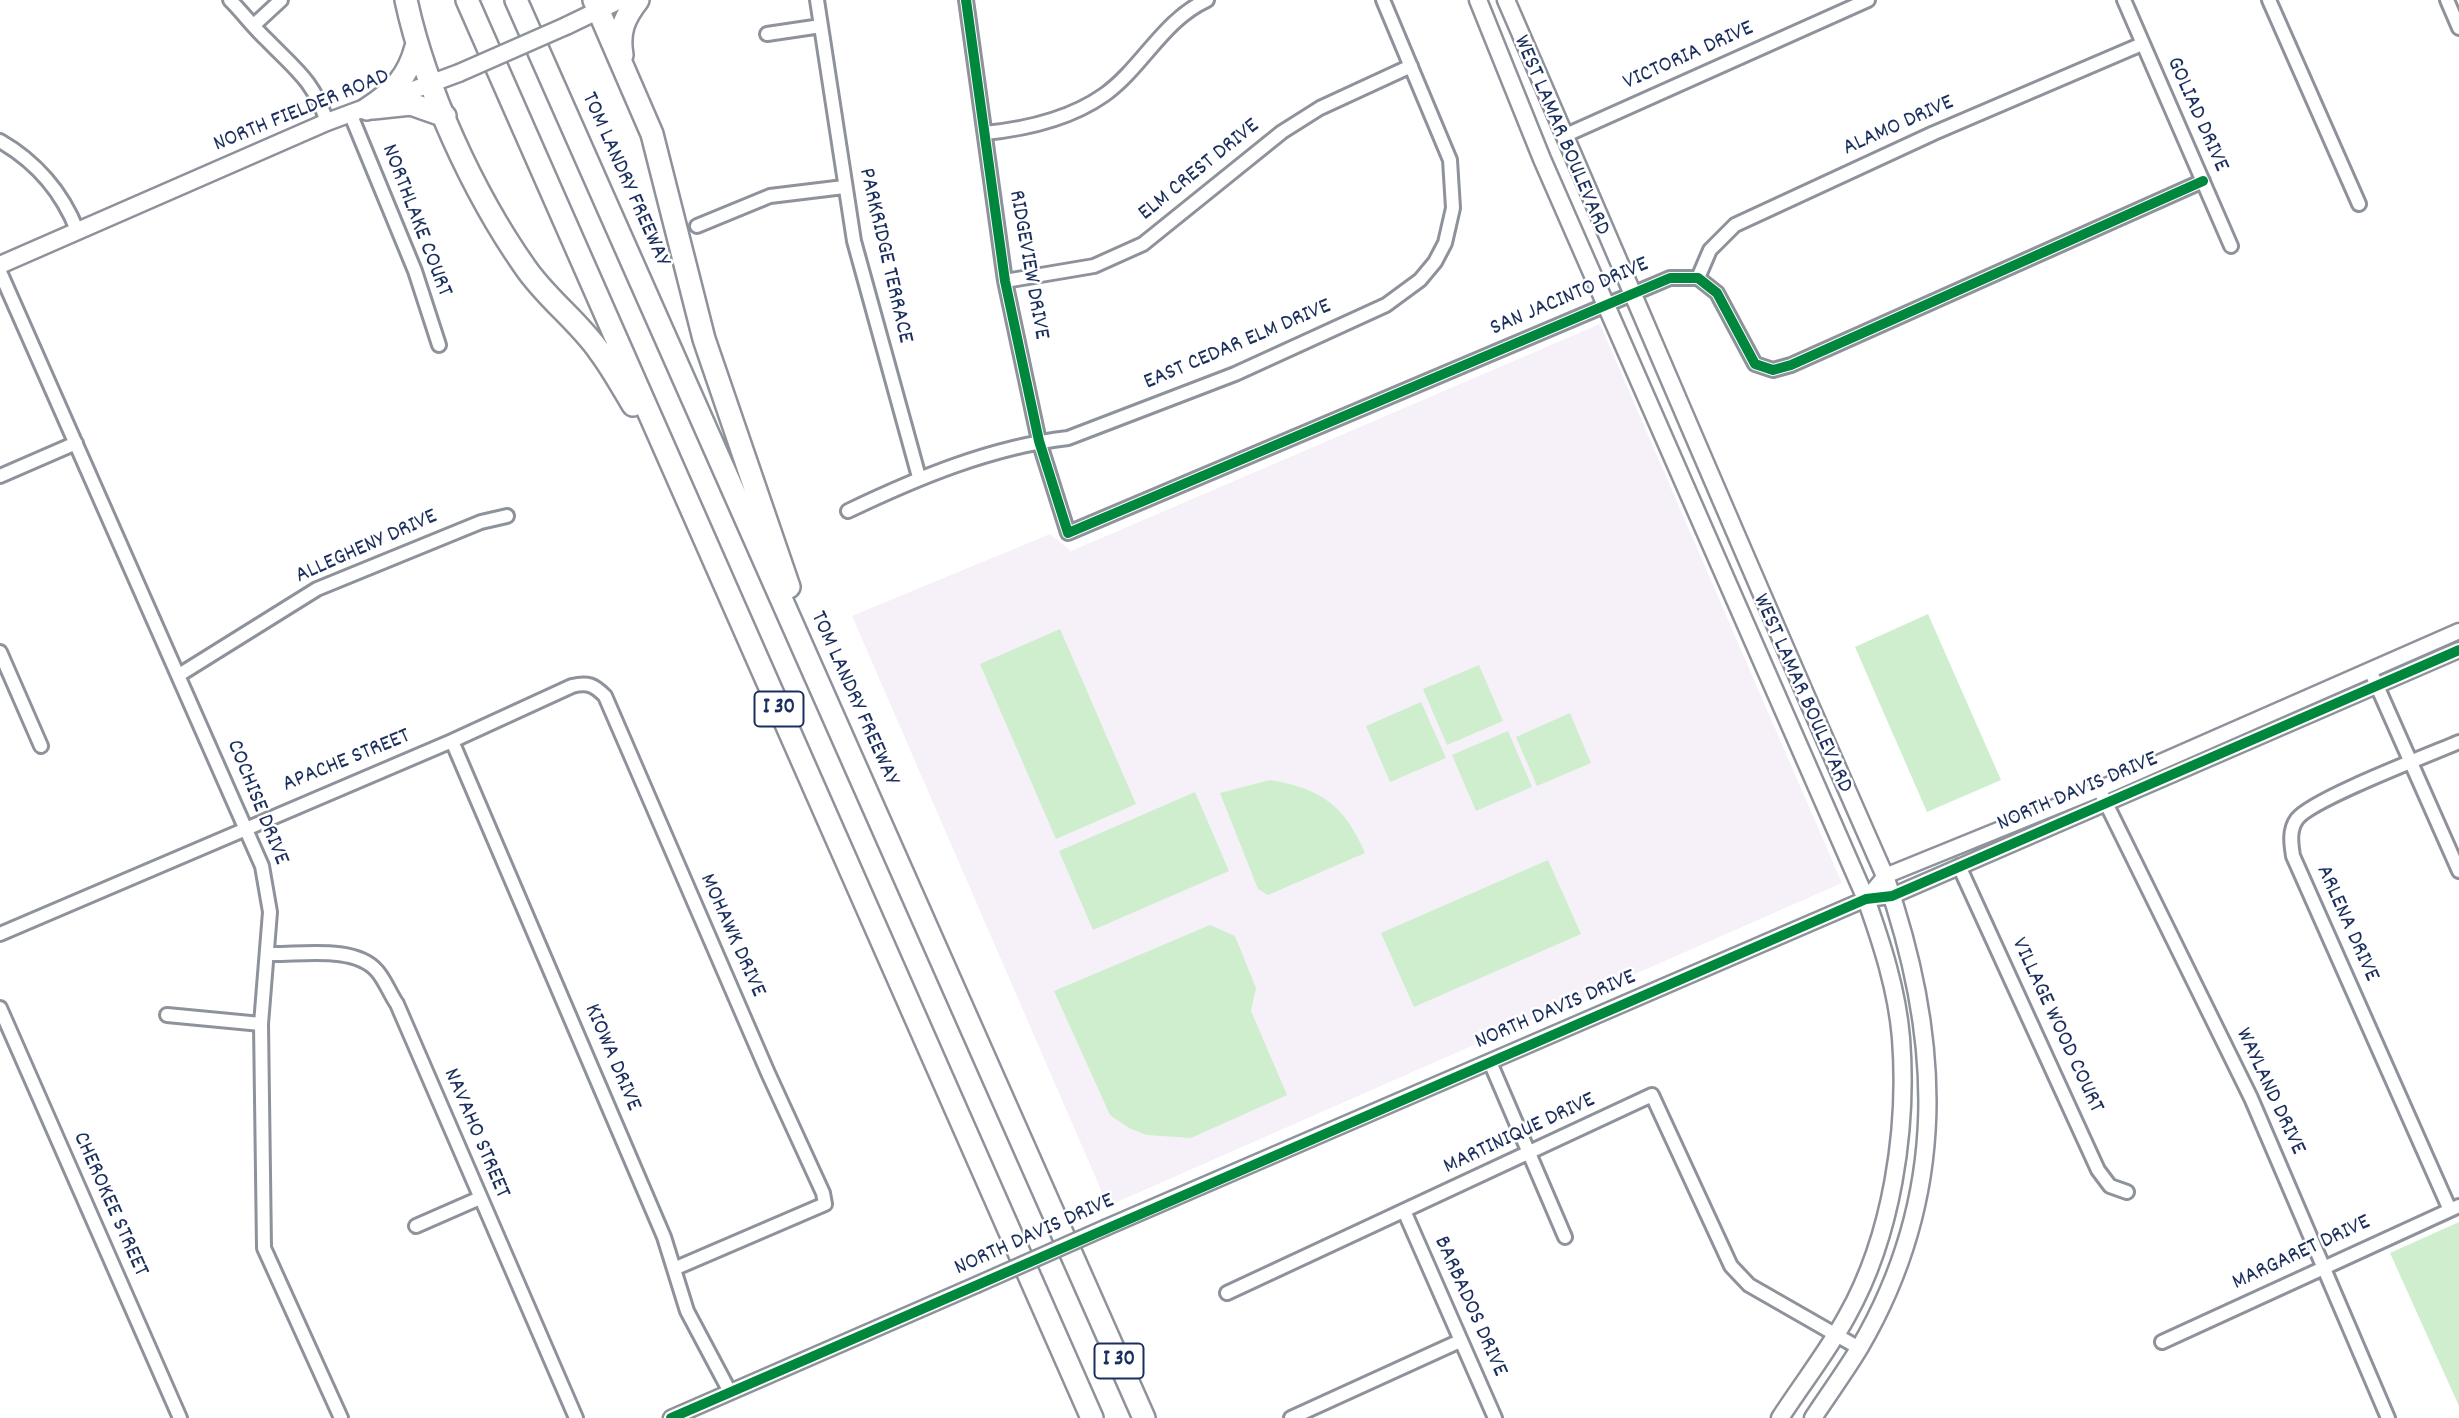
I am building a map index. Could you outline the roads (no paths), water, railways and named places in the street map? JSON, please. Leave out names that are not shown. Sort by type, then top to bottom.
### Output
[{"type":"highway","points":[[407,0],[416,47],[475,182],[525,268],[599,350],[638,413],[723,582]]},
{"type":"highway","name":"I 30","points":[[467,0],[1092,1418]]},
{"type":"highway","name":"TOM LANDRY FREEWAY","points":[[516,0],[1144,1418]]},
{"type":"highway","points":[[623,61],[619,35],[628,12],[638,0]]},
{"type":"highway","points":[[597,5],[652,134],[704,339],[849,753]]},
{"type":"highway","points":[[359,111],[390,94],[404,80],[416,47]]},
{"type":"highway","points":[[359,111],[411,104],[445,116]]},
{"type":"highway","points":[[1094,1303],[1152,1418]]},
{"type":"main road","name":"NORTH FIELDER ROAD","points":[[0,265],[327,122],[431,86],[566,26],[597,5],[620,0]]},
{"type":"main road","name":"WEST LAMAR BOULEVARD","points":[[1478,0],[1542,159],[1866,900],[1885,955],[1895,1000],[1902,1086],[1898,1146],[1887,1210],[1860,1289],[1836,1334],[1780,1418]]},
{"type":"main road","name":"WEST LAMAR BOULEVARD","points":[[1506,0],[1566,135],[1665,375],[1885,876],[1909,948],[1928,1068],[1928,1127],[1921,1178],[1907,1239],[1891,1283],[1859,1348],[1813,1418]]},
{"type":"main road","points":[[1643,385],[1665,375]]},
{"type":"street","points":[[230,0],[302,72],[321,104],[327,122]]},
{"type":"street","points":[[254,25],[281,0]]},
{"type":"street","name":"PARKRIDGE TERRACE","points":[[817,0],[854,242],[919,477]]},
{"type":"street","name":"RIDGEVIEW DRIVE","points":[[966,0],[1005,281],[1039,441],[1068,533]]},
{"type":"street","points":[[985,133],[1014,130],[1062,116],[1104,95],[1174,22],[1192,7],[1207,0]]},
{"type":"street","name":"EAST CEDAR ELM DRIVE","points":[[848,511],[919,477],[1039,441],[1068,438],[1235,374],[1385,305],[1420,280],[1445,243],[1453,208],[1450,160],[1383,0]]},
{"type":"street","name":"VICTORIA DRIVE","points":[[1566,135],[1868,0]]},
{"type":"street","name":"GOLIAD DRIVE","points":[[2124,0],[2231,246]]},
{"type":"street","points":[[2269,0],[2359,204]]},
{"type":"street","points":[[2447,0],[2459,28]]},
{"type":"street","points":[[767,34],[821,26]]},
{"type":"street","name":"ALAMO DRIVE","points":[[1698,278],[1710,250],[1735,225],[1934,133],[2142,44]]},
{"type":"street","name":"ELM CREST DRIVE","points":[[1005,281],[1094,266],[1143,244],[1282,132],[1320,108],[1411,66]]},
{"type":"street","name":"NORTHLAKE COURT","points":[[359,111],[439,345]]},
{"type":"street","points":[[0,141],[40,171],[68,208],[77,230]]},
{"type":"street","points":[[1698,278],[1717,293],[1755,364],[1773,370],[1791,365],[2203,181]]},
{"type":"street","points":[[697,226],[770,196],[844,187]]},
{"type":"street","name":"COCHISE DRIVE","points":[[0,272],[262,866],[271,912],[261,1024],[264,1248],[341,1418]]},
{"type":"street","name":"SAN JACINTO DRIVE","points":[[1068,533],[1670,278],[1698,278]]},
{"type":"street","points":[[0,476],[76,443]]},
{"type":"street","name":"ALLEGHENY DRIVE","points":[[179,675],[317,589],[481,522],[507,516]]},
{"type":"street","name":"NORTH DAVIS DRIVE","points":[[1866,900],[1885,876],[2099,789],[2459,631]]},
{"type":"street","name":"NORTH DAVIS DRIVE","points":[[671,1418],[1866,900],[1892,896],[2106,806],[2459,650]]},
{"type":"street","points":[[0,652],[41,746]]},
{"type":"street","points":[[2370,670],[2459,871]]},
{"type":"street","name":"APACHE STREET","points":[[0,934],[246,826],[452,741],[572,686],[586,683],[595,686]]},
{"type":"street","name":"MOHAWK DRIVE","points":[[595,686],[605,696],[768,1073],[823,1192],[825,1204],[676,1268]]},
{"type":"street","name":"KIOWA DRIVE","points":[[452,741],[676,1268],[687,1311],[730,1392]]},
{"type":"street","name":"ARLENA DRIVE","points":[[2454,1208],[2293,856],[2290,837],[2295,821],[2304,811],[2459,742]]},
{"type":"street","name":"WAYLAND DRIVE","points":[[2099,789],[2251,1098],[2388,1418]]},
{"type":"street","name":"VILLAGE WOOD COURT","points":[[1959,866],[2098,1170],[2110,1186],[2127,1192]]},
{"type":"street","name":"NAVAHO STREET","points":[[269,954],[349,955],[366,962],[376,971],[397,1004],[576,1418]]},
{"type":"street","name":"CHEROKEE STREET","points":[[0,1008],[180,1418]]},
{"type":"street","points":[[167,1014],[261,1024]]},
{"type":"street","points":[[1490,1062],[1565,1237]]},
{"type":"street","name":"MARTINIQUE DRIVE","points":[[1227,1293],[1405,1213],[1652,1095],[1731,1266],[1749,1285],[1836,1334]]},
{"type":"street","points":[[416,1226],[480,1198]]},
{"type":"street","name":"MARGARET DRIVE","points":[[2162,1342],[2454,1208]]},
{"type":"street","name":"BARBADOS DRIVE","points":[[1405,1213],[1495,1418]]},
{"type":"street","points":[[1836,1334],[1859,1348]]},
{"type":"street","points":[[1291,1418],[1460,1341]]}]
